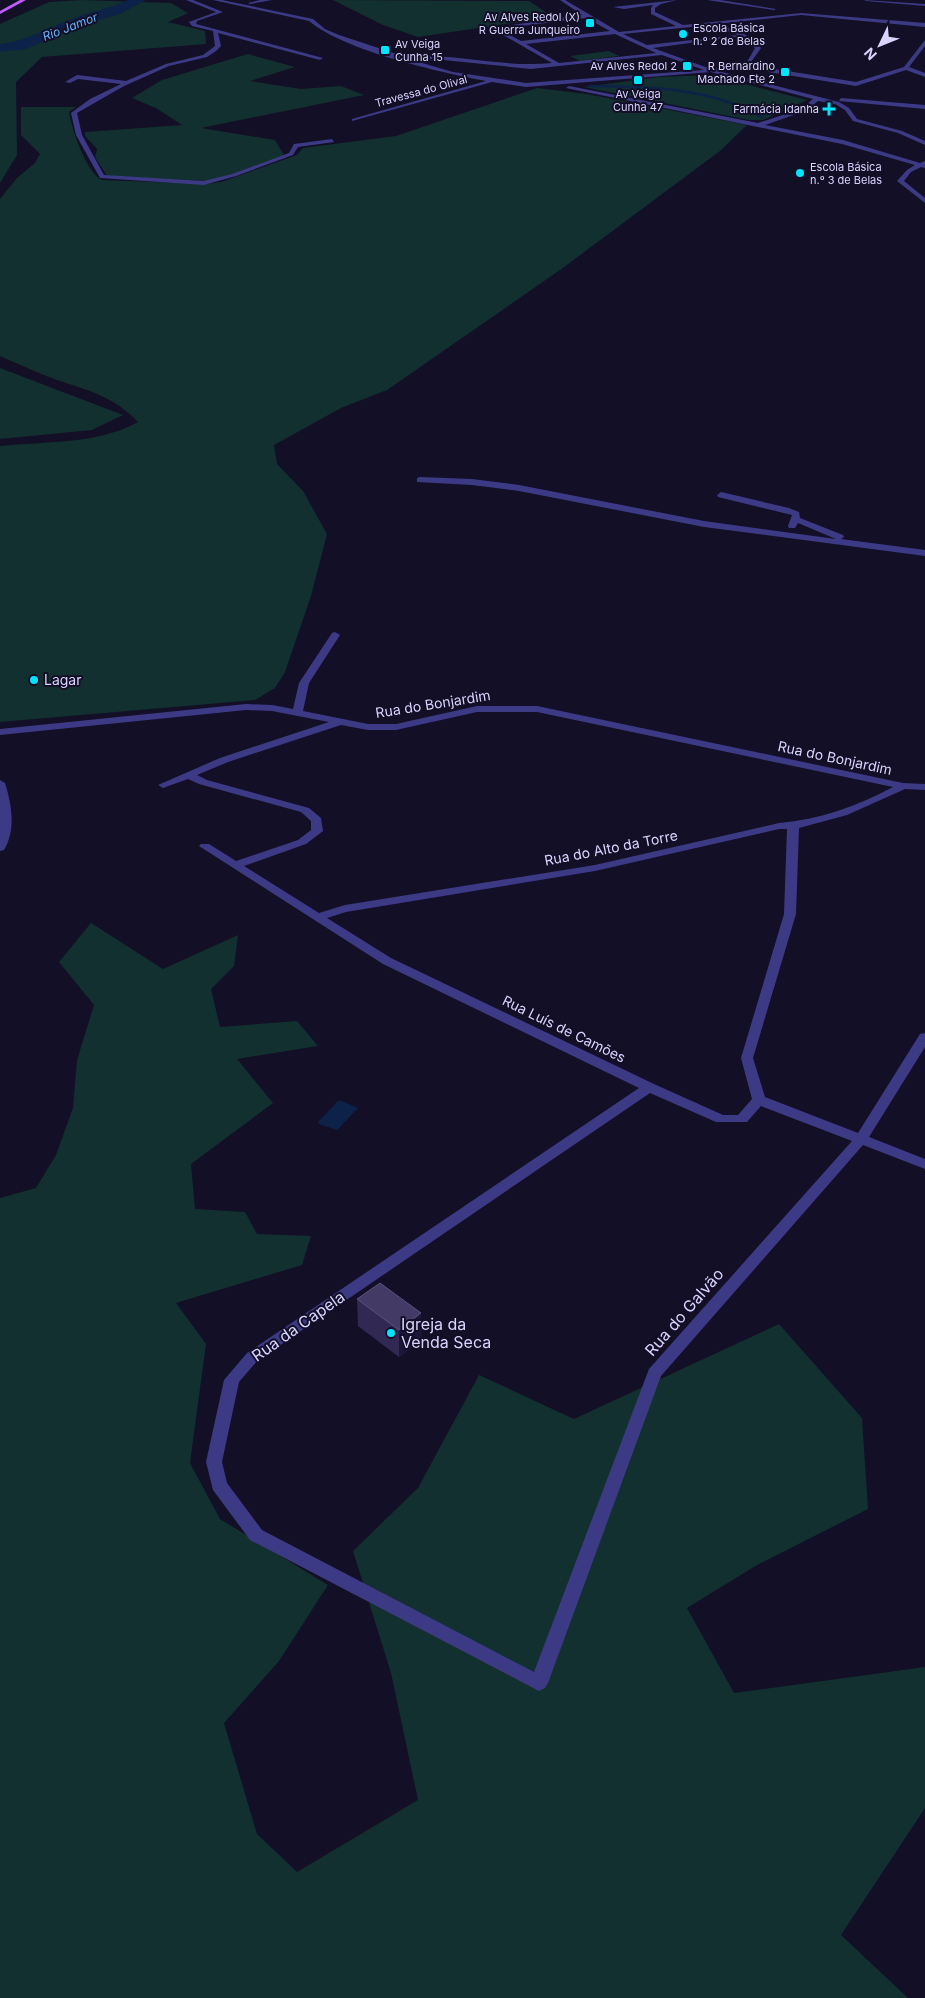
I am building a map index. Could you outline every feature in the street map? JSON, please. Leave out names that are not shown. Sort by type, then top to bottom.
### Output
[{"type":"main road","points":[[0,13],[24,0]]},
{"type":"street","points":[[188,0],[220,11],[192,22],[200,28],[320,58]]},
{"type":"street","points":[[215,0],[311,20],[323,30],[336,36],[404,59],[493,81],[526,85],[570,86],[843,142],[924,164]]},
{"type":"street","points":[[242,5],[270,0]]},
{"type":"street","points":[[562,0],[660,54],[711,71],[817,99],[923,106]]},
{"type":"street","points":[[615,7],[624,8],[675,0]]},
{"type":"street","points":[[709,0],[774,9]]},
{"type":"street","points":[[866,0],[925,5]]},
{"type":"street","points":[[659,3],[653,8],[653,13],[682,27]]},
{"type":"street","points":[[0,8],[8,8]]},
{"type":"street","points":[[519,42],[801,14],[925,25]]},
{"type":"street","points":[[559,65],[494,28],[588,16]]},
{"type":"street","points":[[712,24],[750,39],[758,48],[750,63],[744,66]]},
{"type":"street","points":[[215,31],[218,46],[209,55],[176,62],[90,102],[74,113],[80,135],[95,167],[102,177],[108,179],[211,182],[291,154],[296,144],[332,141]]},
{"type":"street","points":[[631,49],[742,35]]},
{"type":"street","points":[[906,68],[925,42]]},
{"type":"street","points":[[616,51],[628,57]]},
{"type":"street","points":[[404,59],[434,57],[531,68],[660,54]]},
{"type":"street","points":[[910,62],[918,63]]},
{"type":"street","points":[[526,85],[570,86],[589,81],[711,71],[744,66],[856,84],[906,68],[925,75]]},
{"type":"street","points":[[68,82],[83,76],[129,83]]},
{"type":"street","name":"Travessa do Olival","points":[[354,120],[493,81]]},
{"type":"street","points":[[839,101],[856,84]]},
{"type":"street","points":[[897,98],[916,99]]},
{"type":"street","points":[[759,125],[803,110],[817,99]]},
{"type":"street","points":[[839,101],[855,120],[900,132],[925,143]]},
{"type":"street","points":[[924,164],[909,171],[900,181],[925,201]]},
{"type":"street","points":[[420,480],[472,482],[519,488],[698,523],[925,554]]},
{"type":"street","points":[[721,495],[796,514],[796,519],[787,534]]},
{"type":"street","points":[[796,519],[839,536],[842,542]]},
{"type":"street","points":[[297,714],[304,683],[335,635]]},
{"type":"street","name":"Rua do Bonjardim","points":[[0,732],[246,707],[272,708],[338,723],[368,727],[396,726],[477,709],[538,709],[903,786],[925,787]]},
{"type":"street","points":[[163,785],[224,760],[338,723]]},
{"type":"street","points":[[189,775],[203,782],[305,810],[317,820],[317,831],[302,842],[236,865]]},
{"type":"street","points":[[0,783],[7,805],[5,839],[0,848]]},
{"type":"street","name":"Rua do Alto da Torre","points":[[317,917],[345,908],[595,868],[779,826],[793,826],[871,803],[903,786]]},
{"type":"street","points":[[793,826],[790,914],[747,1058],[759,1100],[925,1164]]},
{"type":"street","name":"Rua Luís de Camões","points":[[204,846],[387,961],[649,1087],[721,1119],[742,1119],[759,1100]]},
{"type":"street","name":"Rua do Galvão","points":[[539,1683],[654,1373],[861,1139],[925,1036]]},
{"type":"street","name":"Rua da Capela","points":[[539,1683],[256,1535],[219,1485],[214,1462],[232,1380],[252,1357],[649,1087]]},
{"type":"green space","points":[[83,0],[171,3],[188,13],[168,22],[205,31],[206,44],[42,57],[16,82],[17,155],[0,183],[0,24],[49,2]]},
{"type":"green space","points":[[333,0],[529,1],[553,17],[418,37],[383,25]]},
{"type":"green space","points":[[609,51],[619,56],[580,61],[570,56]]},
{"type":"green space","points":[[248,54],[295,67],[250,81],[301,89],[341,86],[364,95],[201,128],[275,140],[284,155],[217,180],[107,176],[95,157],[97,149],[85,136],[85,132],[182,125],[156,108],[132,98],[162,80]]},
{"type":"green space","points":[[709,75],[807,100],[763,120],[749,120],[584,87],[659,77]]},
{"type":"green space","points":[[537,88],[587,94],[747,125],[720,151],[560,270],[387,390],[341,408],[274,445],[277,464],[303,491],[327,534],[311,596],[285,672],[275,688],[255,700],[0,722],[0,446],[88,438],[105,435],[138,422],[129,413],[100,395],[0,356],[0,199],[17,178],[35,163],[40,154],[21,135],[21,107],[76,107],[69,112],[73,129],[85,160],[96,176],[102,180],[206,184],[221,182],[297,155],[303,148],[396,136]]},
{"type":"green space","points":[[0,368],[123,415],[92,430],[0,439]]},
{"type":"green space","points":[[91,923],[163,969],[238,935],[234,966],[211,989],[220,1027],[297,1021],[318,1046],[237,1059],[273,1103],[191,1164],[195,1209],[245,1212],[257,1234],[311,1236],[302,1265],[176,1303],[206,1344],[190,1463],[220,1519],[328,1585],[279,1661],[224,1723],[257,1834],[297,1872],[418,1800],[391,1673],[353,1551],[418,1488],[479,1375],[574,1419],[779,1324],[862,1418],[868,1509],[757,1565],[687,1608],[734,1693],[925,1667],[925,1808],[841,1935],[908,1998],[0,1998],[0,1198],[36,1188],[56,1155],[73,1108],[77,1060],[94,1005],[59,962]]},
{"type":"water","points":[[339,1100],[358,1108],[337,1130],[319,1124],[318,1122]]},
{"type":"building","points":[[380,1283],[421,1313],[399,1330],[357,1299]]},
{"type":"waterway","name":"Rio Jamor","points":[[0,48],[21,46],[75,22],[115,11],[139,0]]},
{"type":"waterway","points":[[590,86],[657,88],[700,94],[742,107],[762,117]]},
{"type":"place","name":"Av Alves Redol (X) R Guerra Junqueiro","points":[[590,23]]},
{"type":"place","name":"Escola Básica n.º 2 de Belas","points":[[683,34]]},
{"type":"place","name":"Av Veiga Cunha 15","points":[[385,50]]},
{"type":"place","name":"Av Alves Redol 2","points":[[687,66]]},
{"type":"place","name":"R Bernardino Machado Fte 2","points":[[785,72]]},
{"type":"place","name":"Av Veiga Cunha 47","points":[[638,80]]},
{"type":"place","name":"Farmácia Idanha","points":[[829,109]]},
{"type":"place","name":"Escola Básica n.º 3 de Belas","points":[[800,173]]},
{"type":"place","name":"Lagar","points":[[34,680]]},
{"type":"place","name":"Igreja da Venda Seca","points":[[391,1333]]}]
